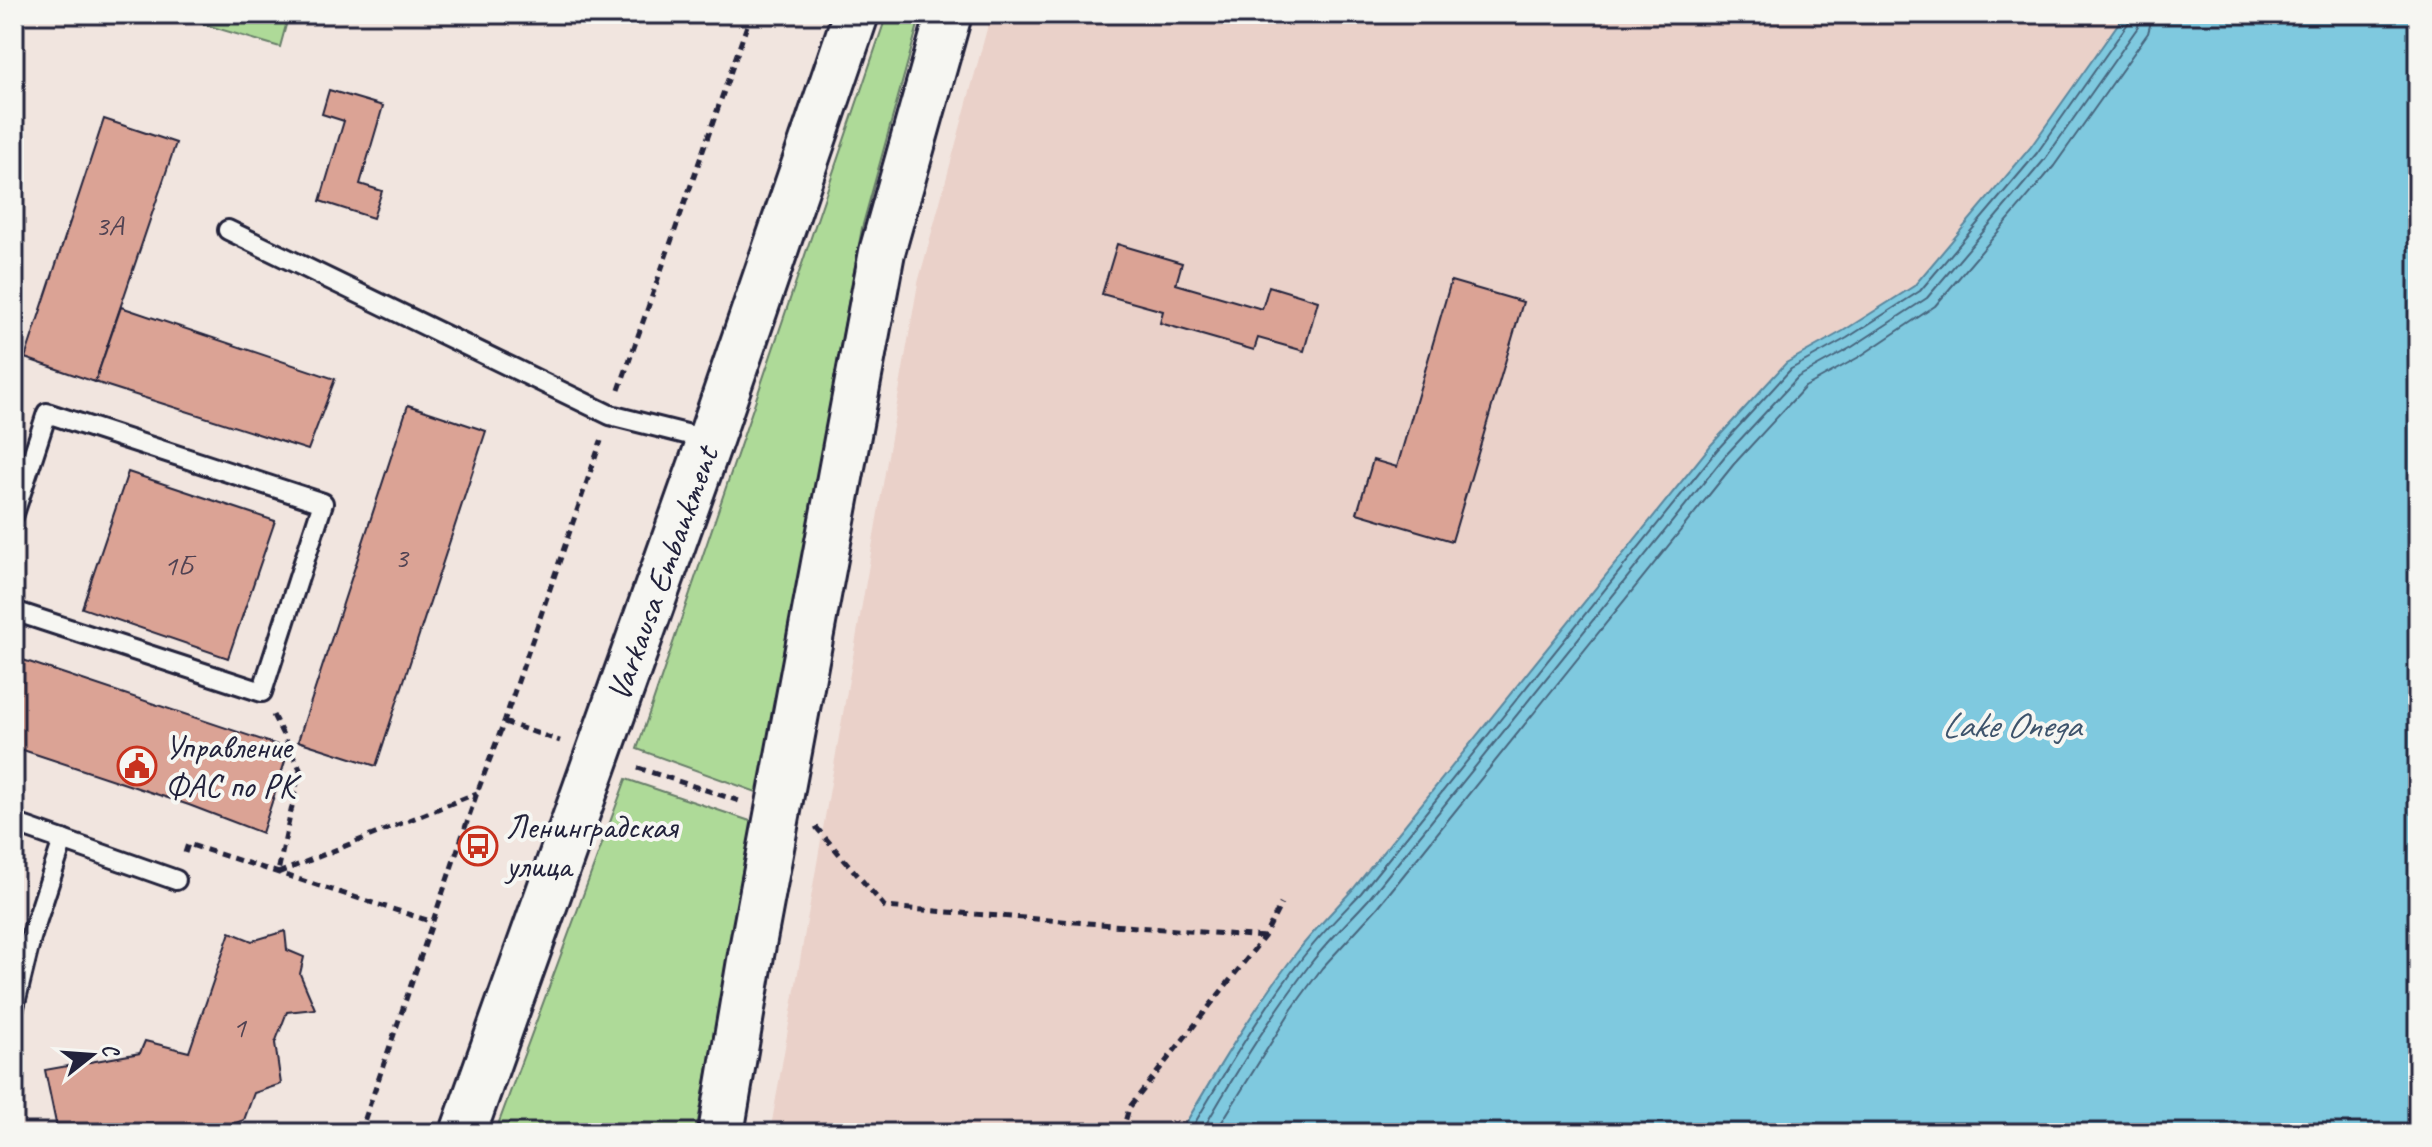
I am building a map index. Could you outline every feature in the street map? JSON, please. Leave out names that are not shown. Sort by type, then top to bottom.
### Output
[{"type":"main road","name":"Varkausa Embankment","points":[[463,1133],[710,440],[856,14]]},
{"type":"main road","points":[[721,1133],[777,813],[882,252],[949,14]]},
{"type":"lane","points":[[228,230],[610,415],[710,440]]},
{"type":"lane","points":[[14,514],[47,413],[323,503],[262,692],[14,611]]},
{"type":"lane","points":[[14,823],[176,880]]},
{"type":"lane","points":[[14,1007],[22,935],[63,840]]},
{"type":"path","points":[[360,1133],[751,14]]},
{"type":"path","points":[[262,692],[300,769],[277,873]]},
{"type":"path","points":[[504,722],[815,826],[885,907],[1264,937]]},
{"type":"path","points":[[277,873],[477,793]]},
{"type":"path","points":[[188,844],[433,922]]},
{"type":"path","points":[[1122,1133],[1129,1108],[1264,937],[1281,904]]},
{"type":"shaded area","points":[[991,14],[2125,14],[2030,148],[1914,286],[1786,363],[1711,445],[1354,888],[1299,949],[1267,992],[1180,1133],[770,1133],[918,283]]},
{"type":"green space","points":[[169,14],[289,14],[280,47]]},
{"type":"green space","points":[[887,14],[921,14],[862,228],[759,793],[637,749]]},
{"type":"green space","points":[[626,779],[753,822],[696,1133],[495,1133]]},
{"type":"water","name":"Lake Onega","points":[[2125,14],[2418,14],[2418,1133],[1180,1133],[1250,1018],[1297,952],[1354,888],[1711,445],[1786,363],[1914,286],[2030,148]]},
{"type":"building","points":[[329,90],[383,106],[360,184],[382,191],[373,218],[320,201],[344,121],[322,114]]},
{"type":"building","points":[[104,119],[176,143],[95,382],[25,358]]},
{"type":"building","points":[[1117,244],[1182,263],[1176,284],[1262,309],[1269,286],[1318,301],[1304,351],[1258,338],[1254,350],[1160,323],[1163,311],[1102,294]]},
{"type":"building","points":[[1451,281],[1523,302],[1452,541],[1357,513],[1373,460],[1397,467]]},
{"type":"building","points":[[121,307],[335,379],[308,450],[95,382]]},
{"type":"building","points":[[408,405],[486,431],[376,766],[298,741]]},
{"type":"building","points":[[128,472],[275,521],[228,658],[82,608]]},
{"type":"building","points":[[14,657],[289,749],[262,833],[189,805],[14,747]]},
{"type":"building","points":[[285,931],[287,950],[304,957],[300,974],[315,1009],[287,1012],[275,1043],[281,1084],[254,1093],[244,1120],[224,1127],[220,1133],[58,1133],[45,1070],[140,1053],[145,1041],[189,1052],[230,932],[252,941]]},
{"type":"place","name":"Управление ФАС по РК","points":[[137,766]]},
{"type":"place","name":"Ленинградская улица","points":[[478,846]]}]
